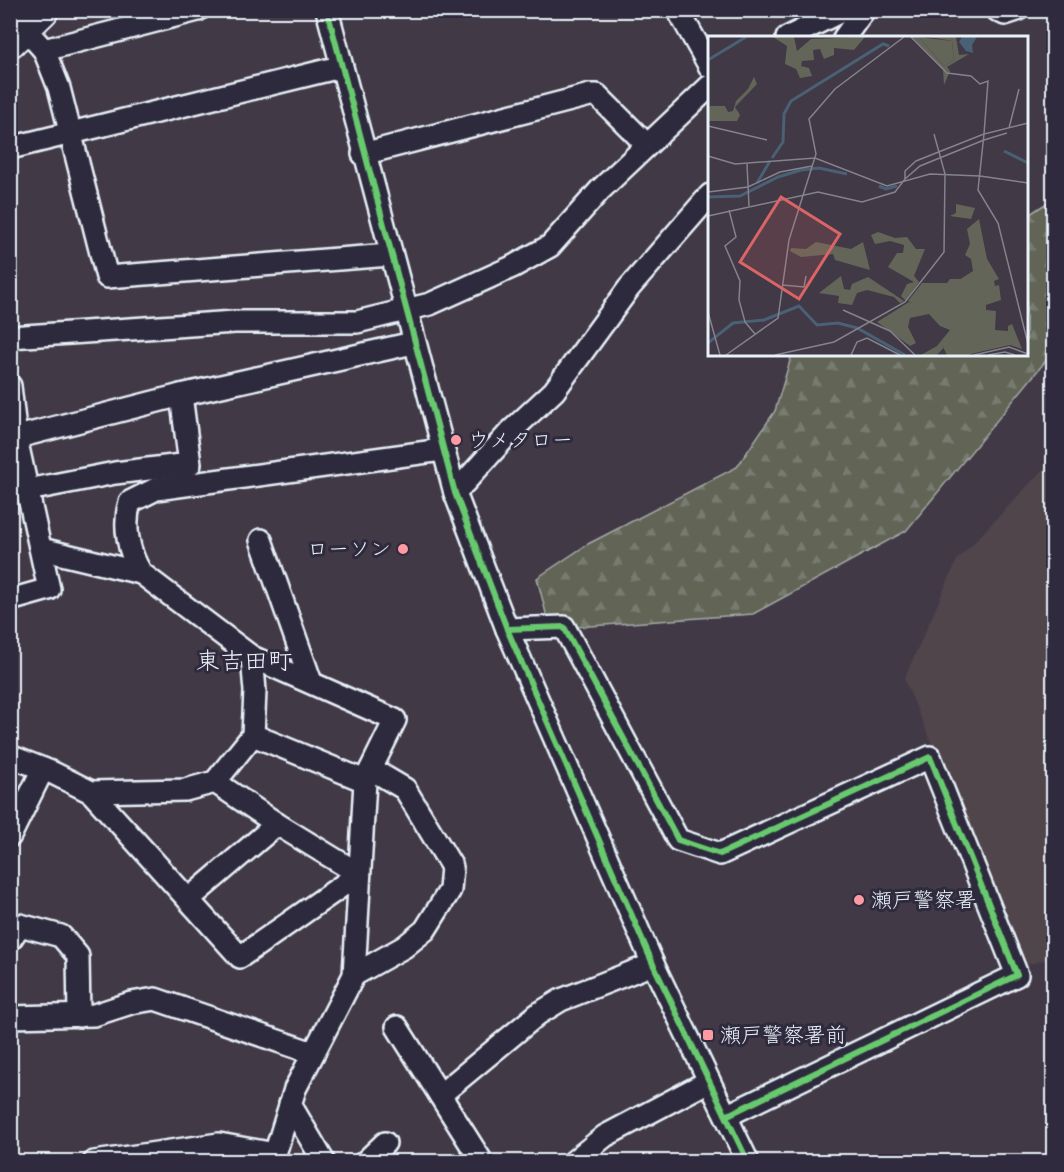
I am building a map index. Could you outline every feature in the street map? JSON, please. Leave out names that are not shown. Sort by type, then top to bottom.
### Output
[{"type":"street","points":[[198,10],[30,33],[59,88],[69,135],[107,277],[390,255]]},
{"type":"street","points":[[327,10],[413,343],[455,493],[507,629],[653,964],[709,1081],[728,1115],[748,1161]]},
{"type":"street","points":[[678,10],[708,63]]},
{"type":"street","points":[[791,36],[843,10]]},
{"type":"street","points":[[845,36],[864,10]]},
{"type":"street","points":[[996,10],[1005,14],[1017,10]]},
{"type":"street","points":[[10,148],[340,67]]},
{"type":"street","points":[[10,337],[235,322],[357,322],[430,304],[512,267],[550,246],[600,190],[708,88]]},
{"type":"street","points":[[363,154],[590,95],[597,95],[647,145]]},
{"type":"street","points":[[455,493],[510,432],[554,391],[629,288],[708,197]]},
{"type":"street","points":[[13,438],[182,395],[413,343]]},
{"type":"street","points":[[10,386],[13,438],[28,490],[49,589],[10,600]]},
{"type":"street","points":[[28,490],[114,473],[190,464],[182,395]]},
{"type":"street","points":[[94,1161],[181,1154],[219,1144],[274,1158],[290,1104],[313,1053],[354,975],[359,874],[368,775],[395,720],[252,657],[141,573],[134,561],[125,518],[130,502],[156,489],[442,450]]},
{"type":"street","points":[[261,540],[311,682]]},
{"type":"street","points":[[41,549],[141,573]]},
{"type":"street","points":[[507,629],[564,627],[678,840],[720,854],[930,757],[1017,975],[728,1115]]},
{"type":"street","points":[[92,792],[185,790],[215,782],[253,735],[255,691],[252,657]]},
{"type":"street","points":[[253,735],[405,789],[453,867],[450,890],[426,930],[404,947],[354,975]]},
{"type":"street","points":[[10,756],[92,792],[240,957],[359,874]]},
{"type":"street","points":[[10,836],[43,769]]},
{"type":"street","points":[[215,782],[277,824],[359,874]]},
{"type":"street","points":[[189,899],[277,824]]},
{"type":"street","points":[[10,940],[20,925],[61,936],[78,956],[79,1016]]},
{"type":"street","points":[[440,1095],[538,1014],[561,1000],[653,964]]},
{"type":"street","points":[[10,1017],[94,1015],[131,1003],[155,999],[313,1053]]},
{"type":"street","points":[[397,1027],[481,1161]]},
{"type":"street","points":[[573,1161],[605,1136],[709,1081]]},
{"type":"street","points":[[290,1104],[324,1161]]},
{"type":"street","points":[[364,1161],[385,1143]]},
{"type":"shaded area","points":[[1053,459],[1053,958],[1026,965],[904,679],[957,560]]},
{"type":"green space","points":[[1053,199],[1053,352],[906,531],[753,614],[550,629],[537,578],[588,544],[737,467],[775,411],[791,356],[1028,356],[1028,215]]},
{"type":"cycle path","points":[[327,10],[455,493],[507,629],[653,964],[748,1162]]},
{"type":"cycle path","points":[[507,629],[564,627],[678,840],[720,854],[930,757],[1017,975],[728,1115]]},
{"type":"place","name":"ウメタロー","points":[[456,440]]},
{"type":"place","name":"ローソン","points":[[403,549]]},
{"type":"place","name":"瀬戸警察署","points":[[859,900]]},
{"type":"place","name":"瀬戸警察署前","points":[[708,1035]]},
{"type":"district","name":"東吉田町","points":[[244,661]]}]
